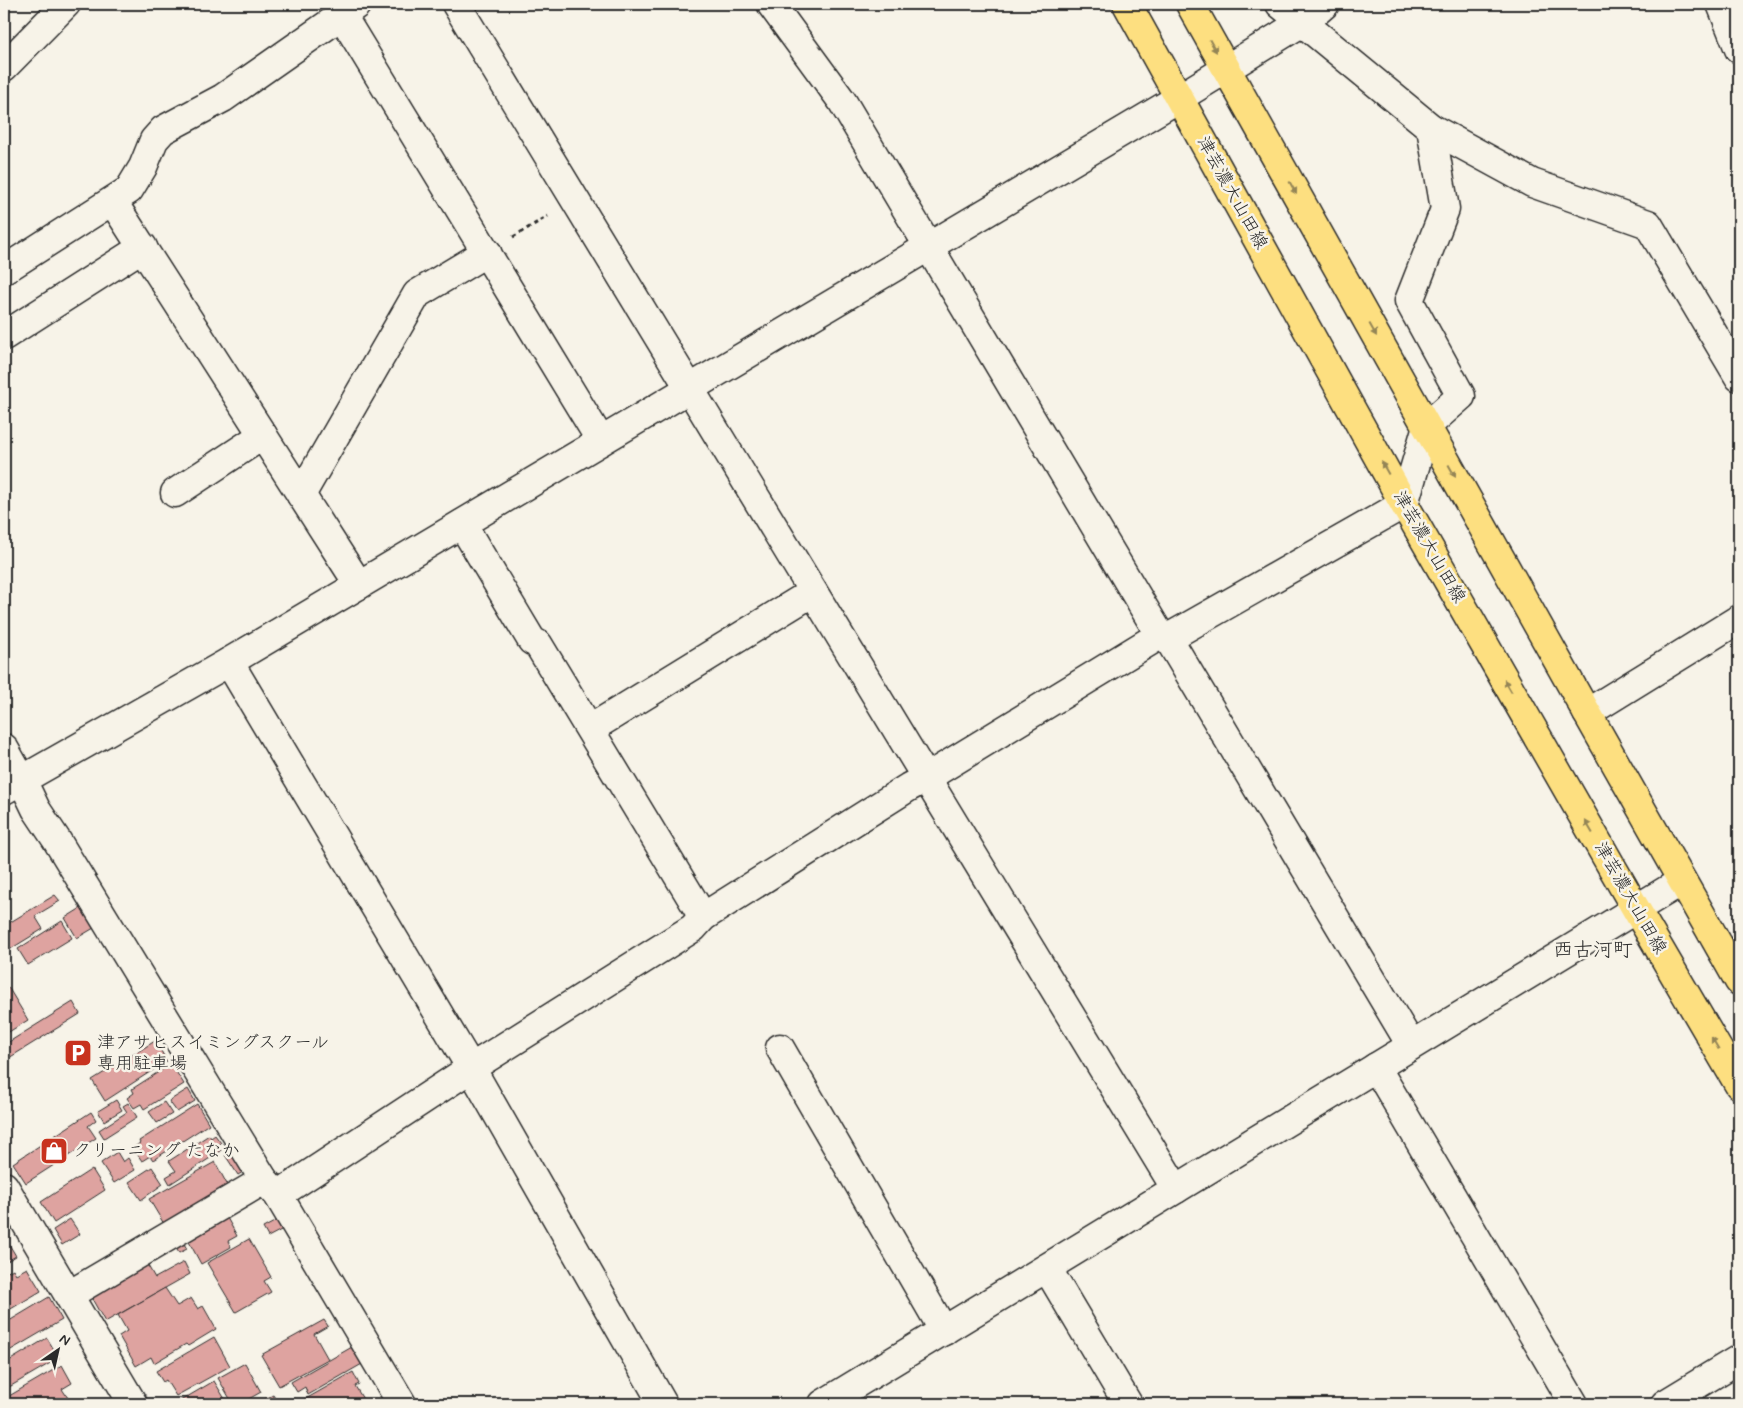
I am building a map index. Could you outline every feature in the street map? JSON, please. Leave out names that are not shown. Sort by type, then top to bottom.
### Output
[{"type":"main road","name":"津芸濃大山田線","points":[[1127,4],[1404,504],[1739,1085]]},
{"type":"main road","points":[[1190,4],[1739,981]]},
{"type":"street","points":[[4,67],[66,4]]},
{"type":"street","points":[[456,4],[1176,1189]]},
{"type":"street","points":[[771,4],[842,101],[1411,1045]]},
{"type":"street","points":[[1280,4],[1431,128],[1532,183],[1648,224],[1739,377]]},
{"type":"street","points":[[13,785],[229,662],[1179,98],[1302,23],[1325,4]]},
{"type":"street","points":[[1722,4],[1739,48]]},
{"type":"street","points":[[4,270],[130,190],[143,167],[154,140],[163,130],[223,98],[349,9],[486,252],[601,441]]},
{"type":"street","points":[[69,1294],[271,1187],[471,1068],[693,928],[704,917],[909,787],[1164,636],[1404,504],[1427,426],[1461,396],[1409,301],[1445,209],[1431,128]]},
{"type":"street","points":[[113,202],[359,585]]},
{"type":"street","points":[[4,336],[143,248]]},
{"type":"street","points":[[301,495],[417,294],[486,252]]},
{"type":"street","points":[[175,493],[263,436]]},
{"type":"street","points":[[462,524],[532,641],[538,644],[704,917]]},
{"type":"street","points":[[590,729],[813,592]]},
{"type":"street","points":[[1587,713],[1739,619]]},
{"type":"street","points":[[229,662],[471,1068],[663,1404]]},
{"type":"street","points":[[4,748],[13,785],[36,809],[56,839],[271,1187],[402,1404]]},
{"type":"street","points":[[823,1404],[1682,881]]},
{"type":"street","points":[[780,1048],[944,1331]]},
{"type":"street","points":[[1376,1067],[1574,1404]]},
{"type":"street","points":[[4,1186],[134,1404]]},
{"type":"street","points":[[1047,1268],[1128,1404]]},
{"type":"street","points":[[1664,1404],[1739,1359]]},
{"type":"path","points":[[486,252],[575,200]]},
{"type":"building","points":[[55,895],[60,901],[35,916],[43,929],[4,953],[4,926]]},
{"type":"building","points":[[86,905],[99,925],[77,938],[65,918]]},
{"type":"building","points":[[62,921],[72,938],[28,965],[18,949]]},
{"type":"building","points":[[8,987],[28,1020],[4,1035],[4,989]]},
{"type":"building","points":[[73,1002],[80,1014],[4,1061],[4,1045]]},
{"type":"building","points":[[155,1041],[167,1061],[105,1101],[92,1080]]},
{"type":"building","points":[[171,1064],[184,1084],[144,1109],[141,1104],[134,1108],[127,1098],[134,1093],[132,1089]]},
{"type":"building","points":[[188,1089],[195,1101],[177,1112],[169,1101]]},
{"type":"building","points":[[116,1100],[122,1110],[104,1121],[98,1111]]},
{"type":"building","points":[[164,1102],[172,1114],[157,1123],[149,1112]]},
{"type":"building","points":[[128,1103],[137,1117],[104,1138],[99,1130],[127,1112],[123,1106]]},
{"type":"building","points":[[197,1104],[209,1124],[153,1160],[150,1156],[142,1161],[133,1148],[140,1143],[139,1141]]},
{"type":"building","name":"クリーニング たなか","points":[[91,1112],[96,1120],[88,1126],[96,1138],[26,1183],[13,1163]]},
{"type":"building","points":[[209,1135],[211,1138],[215,1135],[221,1143],[218,1145],[221,1151],[170,1184],[166,1177],[176,1171],[169,1161]]},
{"type":"building","points":[[233,1150],[246,1170],[238,1175],[225,1155]]},
{"type":"building","points":[[117,1152],[123,1162],[128,1158],[135,1170],[114,1183],[101,1163]]},
{"type":"building","points":[[215,1162],[228,1186],[164,1224],[149,1199]]},
{"type":"building","points":[[152,1167],[163,1184],[141,1200],[129,1182]]},
{"type":"building","points":[[92,1169],[105,1190],[54,1223],[41,1202]]},
{"type":"building","points":[[226,1216],[237,1236],[228,1241],[231,1247],[201,1264],[187,1238]]},
{"type":"building","points":[[70,1219],[80,1234],[62,1245],[53,1230]]},
{"type":"building","points":[[278,1220],[283,1229],[268,1237],[263,1228]]},
{"type":"building","points":[[4,1236],[16,1256],[4,1263]]},
{"type":"building","points":[[249,1239],[271,1277],[264,1281],[271,1292],[236,1312],[207,1263]]},
{"type":"building","points":[[183,1242],[187,1249],[179,1253],[175,1247]]},
{"type":"building","points":[[184,1262],[190,1274],[105,1322],[91,1297],[147,1264],[155,1278]]},
{"type":"building","points":[[27,1268],[41,1291],[4,1313],[4,1274],[13,1269],[16,1274]]},
{"type":"building","points":[[165,1288],[177,1306],[191,1298],[198,1309],[203,1306],[216,1329],[154,1363],[151,1357],[136,1366],[119,1336],[127,1331],[118,1315]]},
{"type":"building","points":[[49,1297],[62,1320],[4,1354],[4,1324]]},
{"type":"building","points":[[324,1320],[328,1326],[314,1334],[328,1359],[279,1386],[261,1355]]},
{"type":"building","points":[[214,1337],[230,1366],[176,1396],[166,1380],[163,1382],[156,1371]]},
{"type":"building","points":[[47,1338],[59,1358],[4,1390],[4,1364]]},
{"type":"building","points":[[352,1347],[362,1364],[308,1395],[305,1387],[297,1392],[291,1382]]},
{"type":"building","points":[[245,1363],[261,1392],[240,1404],[233,1404],[218,1378]]},
{"type":"building","points":[[62,1365],[72,1383],[62,1389],[72,1404],[4,1404],[4,1399]]},
{"type":"building","points":[[353,1372],[359,1384],[355,1386],[366,1404],[306,1404],[304,1400]]},
{"type":"building","points":[[214,1381],[228,1404],[175,1404]]},
{"type":"building","points":[[273,1395],[279,1404],[256,1404]]},
{"type":"place","name":"津アサヒスイミングスクール 専用駐車場","points":[[78,1053]]},
{"type":"place","name":"クリーニング たなか","points":[[54,1151]]},
{"type":"district","name":"西古河町","points":[[1593,950]]}]
